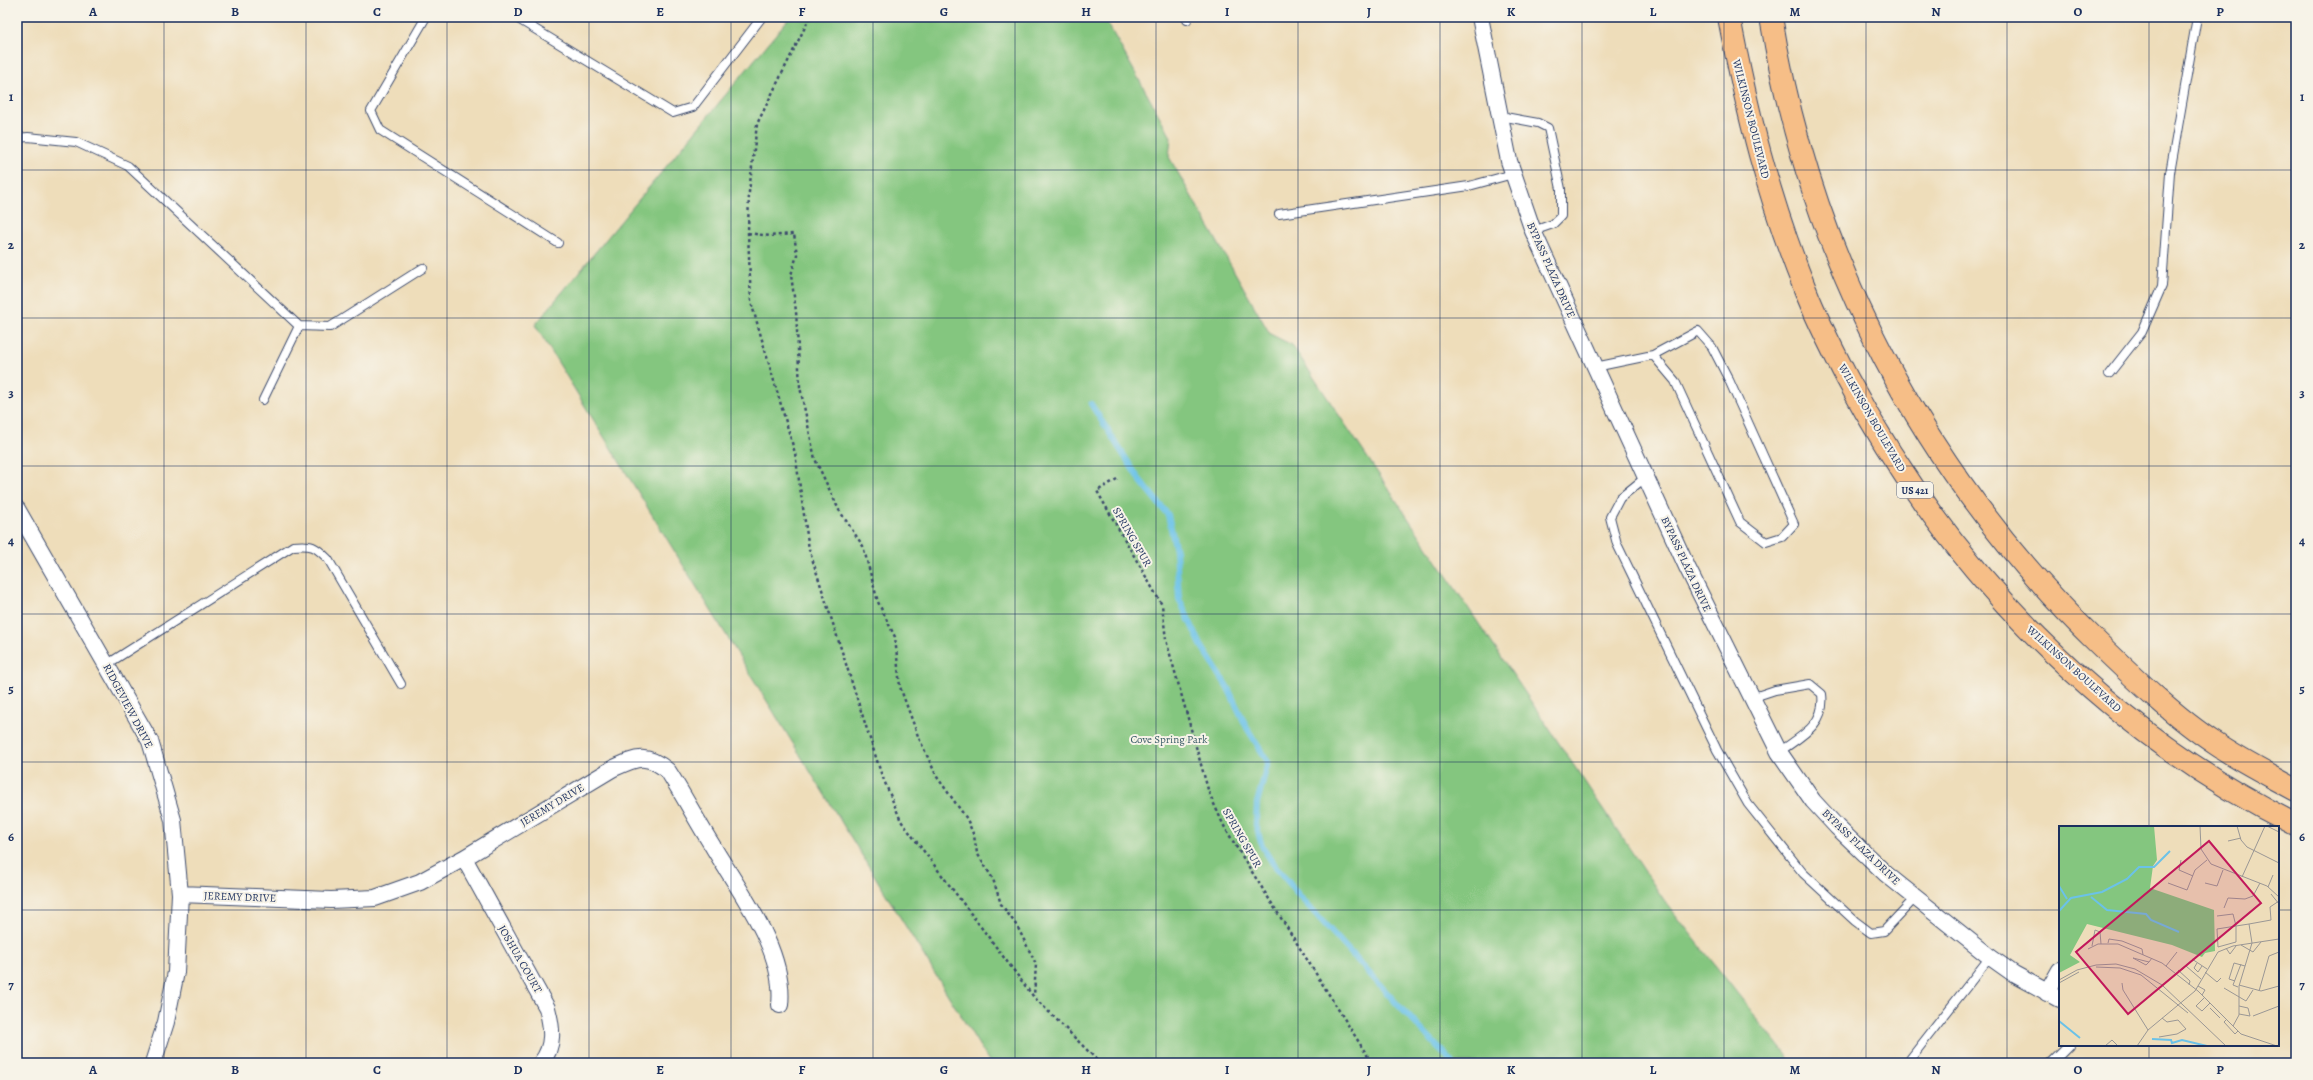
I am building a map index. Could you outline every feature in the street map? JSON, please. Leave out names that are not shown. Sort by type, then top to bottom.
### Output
[{"type":"highway","name":"WILKINSON BOULEVARD","points":[[1728,17],[1765,178],[1806,292],[1861,404],[1894,459],[1930,513],[1971,565],[2015,615],[2110,703],[2161,744],[2215,780],[2296,825]]},
{"type":"highway","points":[[1771,17],[1795,131],[1810,184],[1837,257],[1875,341],[1902,392],[1961,485],[2001,539],[2040,585],[2124,668],[2214,743],[2296,790]]},
{"type":"street","name":"BYPASS PLAZA DRIVE","points":[[1480,17],[1513,174],[1533,231],[1646,477],[1751,698],[1779,752],[1813,801],[1836,827],[1915,898],[1990,957],[2054,996]]},
{"type":"street","name":"RIDGEVIEW DRIVE","points":[[17,509],[150,741],[173,820],[180,894],[176,972],[166,1022],[153,1063]]},
{"type":"street","name":"JEREMY DRIVE","points":[[180,894],[331,900],[375,898],[404,890],[464,858],[612,769],[634,759],[641,758],[655,761],[668,772],[679,788],[763,932],[776,968],[781,997],[780,1005]]},
{"type":"street","name":"JOSHUA COURT","points":[[464,858],[547,1008],[552,1025],[552,1041],[547,1056],[541,1063]]},
{"type":"street","points":[[2054,996],[2059,974]]},
{"type":"lane","points":[[426,17],[371,111],[380,130],[558,243]]},
{"type":"lane","points":[[515,17],[673,112],[693,107],[762,17]]},
{"type":"lane","points":[[2109,374],[2142,332],[2162,286],[2170,174],[2197,17]]},
{"type":"lane","points":[[1500,116],[1538,123],[1548,128],[1561,189],[1561,216],[1553,224],[1533,231]]},
{"type":"lane","points":[[17,138],[28,137],[76,142],[128,166],[299,326],[330,327],[423,268]]},
{"type":"lane","points":[[1279,214],[1469,186],[1513,174]]},
{"type":"lane","points":[[263,400],[299,326]]},
{"type":"lane","points":[[1595,366],[1653,355],[1698,331],[1712,347],[1736,394],[1794,524],[1782,537],[1766,542],[1740,522],[1675,381],[1653,355]]},
{"type":"lane","points":[[1646,477],[1620,498],[1610,517],[1617,544],[1717,750],[1748,804],[1803,873],[1855,921],[1871,933],[1884,932],[1915,898]]},
{"type":"lane","points":[[106,665],[293,546],[307,545],[316,547],[328,559],[401,684]]},
{"type":"lane","points":[[1751,698],[1775,690],[1810,684],[1822,694],[1824,708],[1812,728],[1779,752]]},
{"type":"lane","points":[[1907,1063],[1990,957]]},
{"type":"lane","points":[[2051,1063],[2068,1046]]},
{"type":"path","points":[[810,17],[757,124],[749,192],[748,233],[751,302],[795,454],[809,549],[881,773],[901,821],[1034,996],[1100,1063]]},
{"type":"path","points":[[748,233],[770,236],[794,234],[797,255],[791,275],[796,311],[800,388],[814,459],[839,510],[863,546],[878,602],[895,637],[900,687],[918,736],[937,777],[967,819],[974,836],[977,853],[993,879],[1000,904],[1017,926],[1036,964],[1034,996]]},
{"type":"path","name":"SPRING SPUR","points":[[1117,479],[1097,491],[1162,605],[1166,640],[1209,794],[1230,837],[1372,1063]]},
{"type":"green space","name":"Cove Spring Park","points":[[790,17],[1104,17],[1171,137],[1169,157],[1270,334],[1292,345],[1664,900],[1792,1063],[990,1063],[535,325]]},
{"type":"waterway","points":[[1091,404],[1139,479],[1168,515],[1176,551],[1179,599],[1201,645],[1228,688],[1247,728],[1268,762],[1257,803],[1256,825],[1262,846],[1272,862],[1302,899],[1453,1063]]}]
